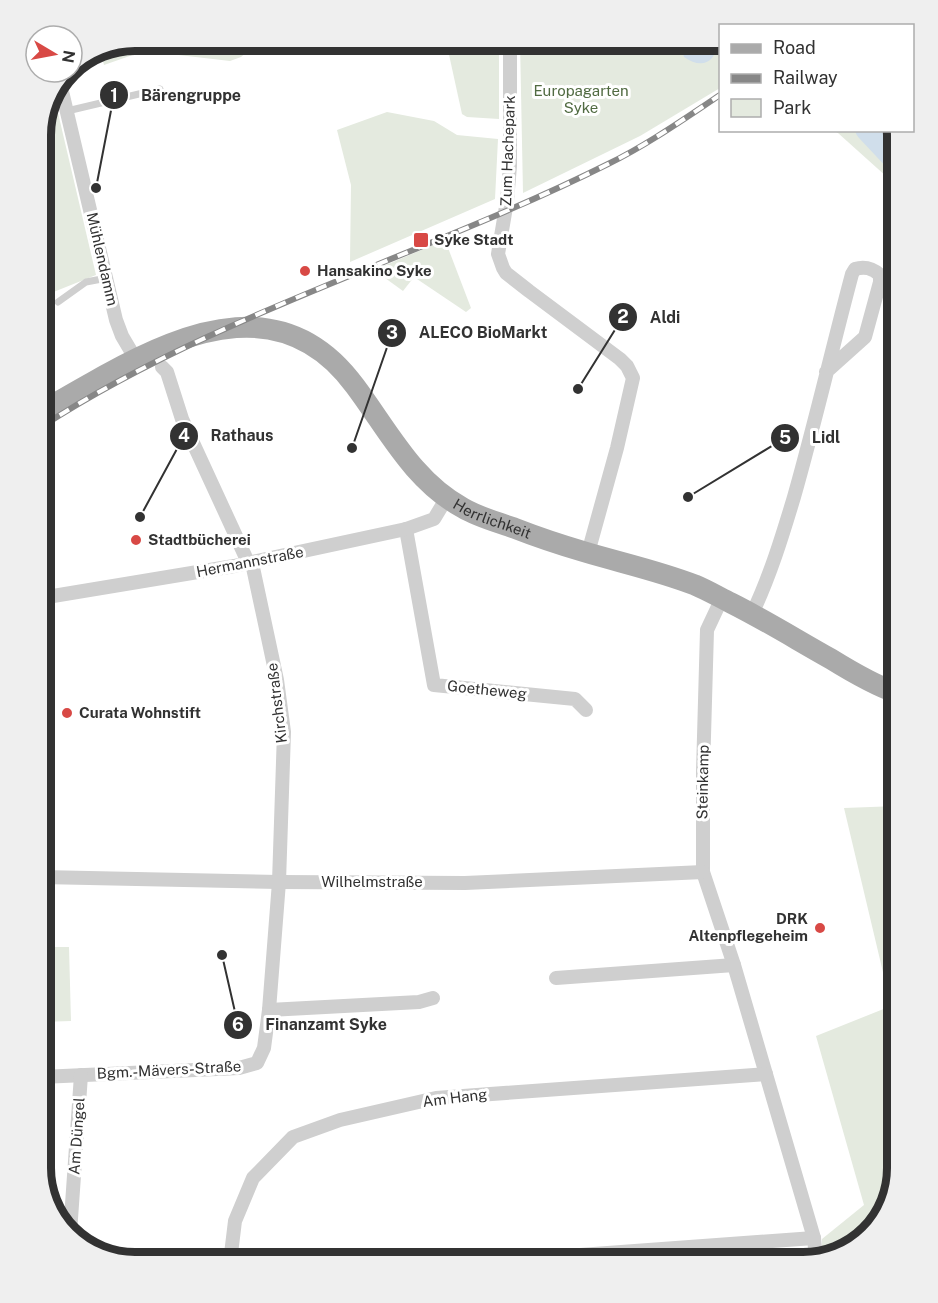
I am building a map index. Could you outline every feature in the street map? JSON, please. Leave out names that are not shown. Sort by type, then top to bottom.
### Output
[{"type":"main road","name":"Herrlichkeit","points":[[51,406],[135,358],[184,337],[229,327],[268,328],[289,334],[331,357],[357,387],[400,450],[421,476],[446,499],[470,512],[588,553],[697,586],[752,614],[861,677],[887,689]]},
{"type":"street","name":"Zum Hachepark","points":[[510,51],[510,166],[498,254],[503,268],[529,291],[620,359],[627,366],[633,378],[617,448],[588,553]]},
{"type":"street","name":"Mühlendamm","points":[[63,93],[122,336],[135,358]]},
{"type":"street","points":[[752,614],[777,554],[808,446],[826,372],[852,274],[855,269],[861,267],[875,270],[880,275],[880,282],[867,333],[826,372]]},
{"type":"street","name":"Kirchstraße","points":[[162,367],[167,372],[182,419],[247,560],[252,563],[277,680],[284,732],[279,882]]},
{"type":"street","name":"Hermannstraße","points":[[51,596],[252,563],[406,529],[434,519],[446,499]]},
{"type":"street","name":"Goetheweg","points":[[406,529],[434,685],[575,699],[586,710]]},
{"type":"street","name":"Steinkamp","points":[[722,598],[707,630],[703,872],[734,965],[814,1239],[815,1251]]},
{"type":"street","name":"Wilhelmstraße","points":[[51,877],[279,882],[465,882],[703,872]]},
{"type":"street","name":"Bgm.-Mävers-Straße","points":[[51,1076],[239,1068],[257,1063],[264,1048],[269,1010],[279,882]]},
{"type":"street","points":[[556,978],[734,965]]},
{"type":"street","points":[[269,1010],[419,1002],[433,998]]},
{"type":"street","name":"Am Hang","points":[[231,1252],[236,1221],[254,1178],[293,1137],[340,1120],[436,1098],[766,1074]]},
{"type":"street","name":"Am Düngel","points":[[71,1222],[81,1075]]},
{"type":"street","points":[[672,1252],[814,1239]]},
{"type":"lane","points":[[67,111],[160,89]]},
{"type":"lane","points":[[58,302],[86,282],[107,278]]},
{"type":"green space","points":[[144,51],[104,65],[103,57]]},
{"type":"green space","points":[[144,51],[248,51],[241,57],[230,61]]},
{"type":"green space","points":[[448,51],[499,51],[499,119],[467,117],[462,114]]},
{"type":"green space","name":"Europagarten Syke","points":[[520,51],[719,51],[719,89],[640,136],[523,193]]},
{"type":"green space","points":[[57,107],[96,275],[51,293],[51,129]]},
{"type":"green space","points":[[387,112],[434,121],[457,135],[498,139],[495,199],[350,262],[351,185],[337,130]]},
{"type":"green space","points":[[836,132],[887,132],[887,177]]},
{"type":"green space","points":[[445,240],[471,308],[466,312],[414,277],[403,291],[374,270]]},
{"type":"green space","points":[[887,806],[887,989],[844,808]]},
{"type":"green space","points":[[51,947],[69,947],[71,1021],[51,1022]]},
{"type":"green space","points":[[887,1008],[887,1168],[884,1190],[876,1210],[863,1228],[845,1241],[822,1250],[822,1239],[864,1205],[816,1036]]},
{"type":"water","points":[[682,51],[715,51],[711,59],[702,63],[684,57]]},
{"type":"waterway","points":[[868,132],[887,152]]},
{"type":"railway","points":[[51,421],[108,387],[249,318],[466,228],[623,157],[719,96]]},
{"type":"place","name":"Bärengruppe","points":[[96,188]]},
{"type":"place","name":"Syke Stadt","points":[[421,240]]},
{"type":"place","name":"Hansakino Syke","points":[[305,271]]},
{"type":"place","name":"Aldi","points":[[578,389]]},
{"type":"place","name":"ALECO BioMarkt","points":[[352,448]]},
{"type":"place","name":"Lidl","points":[[688,497]]},
{"type":"place","name":"Rathaus","points":[[140,517]]},
{"type":"place","name":"Stadtbücherei","points":[[136,540]]},
{"type":"place","name":"Curata Wohnstift","points":[[67,713]]},
{"type":"place","name":"DRK Altenpflegeheim","points":[[820,928]]},
{"type":"place","name":"Finanzamt Syke","points":[[222,955]]}]
